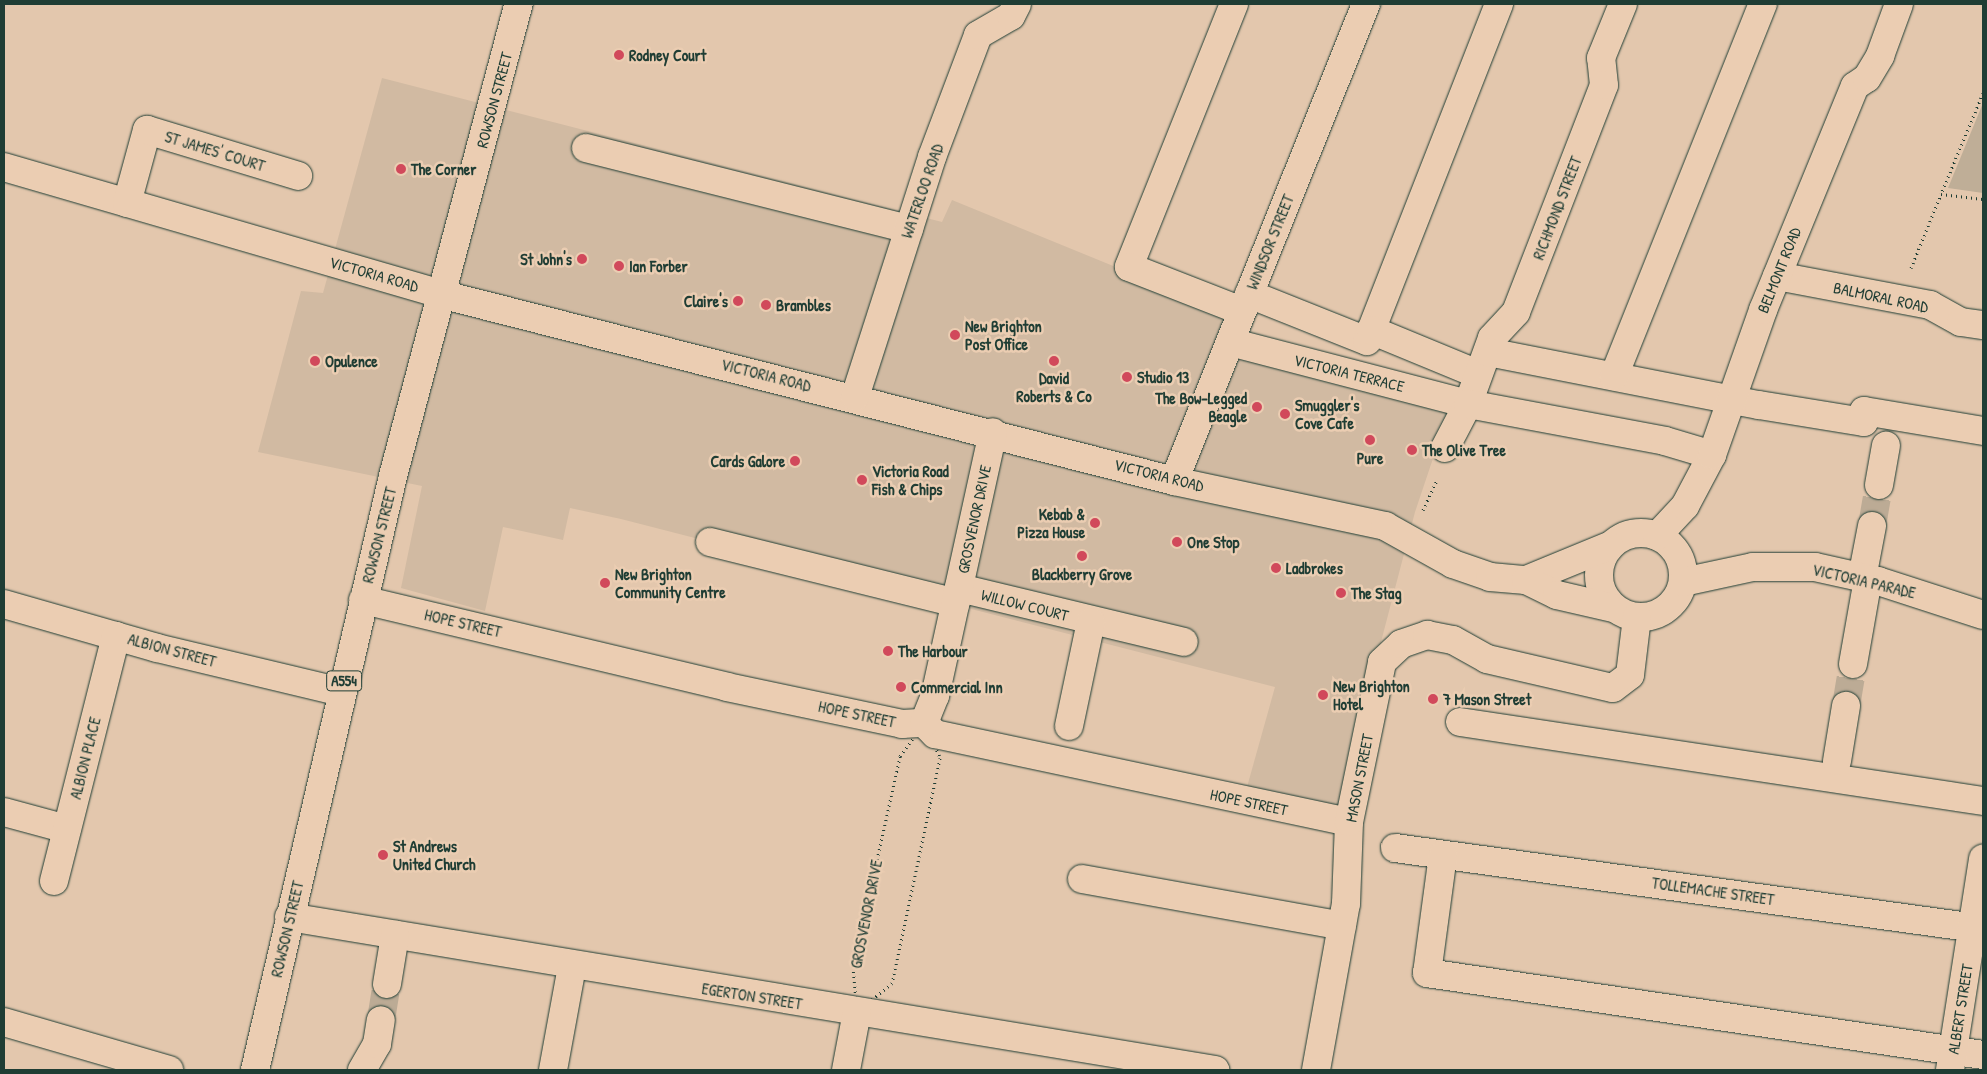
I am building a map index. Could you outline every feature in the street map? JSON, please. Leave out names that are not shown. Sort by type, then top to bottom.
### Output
[{"type":"street","name":"ROWSON STREET","points":[[255,1070],[363,600],[519,4]]},
{"type":"street","name":"WATERLOO ROAD","points":[[855,397],[909,229],[978,35],[1012,16],[1017,4]]},
{"type":"street","points":[[1234,4],[1129,267],[1367,341],[1499,4]]},
{"type":"street","name":"WINDSOR STREET","points":[[1174,481],[1366,4]]},
{"type":"street","name":"RICHMOND STREET","points":[[1446,448],[1468,404],[1492,338],[1516,312],[1604,84],[1601,58],[1623,4]]},
{"type":"street","points":[[1614,376],[1763,4]]},
{"type":"street","name":"BELMONT ROAD","points":[[1658,536],[1685,506],[1712,455],[1777,276],[1855,86],[1867,78],[1880,56],[1899,4]]},
{"type":"street","name":"ST JAMES' COURT","points":[[127,203],[147,130],[298,176]]},
{"type":"street","points":[[586,148],[909,229]]},
{"type":"street","name":"VICTORIA ROAD","points":[[4,167],[444,294],[993,432],[1174,481],[1309,508],[1385,526],[1410,538],[1453,564],[1490,577],[1526,580],[1557,595],[1625,612]]},
{"type":"street","name":"BALMORAL ROAD","points":[[1777,276],[1930,305],[1961,322],[1983,325]]},
{"type":"street","points":[[1371,330],[1483,363],[1614,376],[1732,400],[1864,422],[1864,411],[1983,431]]},
{"type":"street","name":"VICTORIA TERRACE","points":[[1230,342],[1468,404]]},
{"type":"street","points":[[1468,404],[1665,441],[1712,455]]},
{"type":"street","name":"GROSVENOR DRIVE","points":[[924,723],[935,696],[993,432]]},
{"type":"street","points":[[1879,485],[1886,446]]},
{"type":"street","points":[[1853,664],[1872,526]]},
{"type":"street","points":[[1625,535],[1658,536],[1680,559],[1683,582],[1668,608],[1657,615],[1625,612],[1599,584],[1600,563],[1609,546],[1625,535]]},
{"type":"street","name":"WILLOW COURT","points":[[710,542],[957,596],[1184,642]]},
{"type":"street","name":"VICTORIA ROAD","points":[[1526,580],[1609,546]]},
{"type":"street","name":"VICTORIA PARADE","points":[[1683,582],[1753,567],[1815,568],[1865,579],[1983,615]]},
{"type":"street","name":"HOPE STREET","points":[[363,600],[727,687],[902,724],[924,723],[935,734],[1349,822]]},
{"type":"street","name":"ALBION STREET","points":[[4,604],[116,636],[342,692]]},
{"type":"street","name":"MASON STREET","points":[[1316,1070],[1342,926],[1349,822],[1382,662],[1401,644],[1426,635],[1453,640],[1487,659],[1613,688],[1630,675],[1625,612]]},
{"type":"street","name":"WILLOW COURT","points":[[1068,726],[1091,622]]},
{"type":"street","name":"ALBION PLACE","points":[[54,881],[116,636]]},
{"type":"street","points":[[1837,761],[1846,706]]},
{"type":"street","points":[[1460,722],[1983,801]]},
{"type":"street","points":[[4,812],[67,829]]},
{"type":"street","name":"TOLLEMACHE STREET","points":[[1395,848],[1978,928]]},
{"type":"street","points":[[1443,855],[1427,973],[1952,1060],[1983,1055]]},
{"type":"street","name":"ALBERT STREET","points":[[1952,1060],[1978,928],[1983,859]]},
{"type":"street","points":[[1082,879],[1342,926]]},
{"type":"street","name":"EGERTON STREET","points":[[289,918],[572,966],[1215,1070]]},
{"type":"street","points":[[387,984],[395,936]]},
{"type":"street","points":[[553,1070],[572,966]]},
{"type":"street","points":[[846,1070],[857,1012]]},
{"type":"street","points":[[362,1070],[377,1044],[381,1020]]},
{"type":"street","points":[[4,1022],[170,1070]]},
{"type":"path","points":[[1898,299],[1983,93]]},
{"type":"path","points":[[1941,194],[1983,199]]},
{"type":"path","points":[[1410,538],[1436,485],[1446,448]]},
{"type":"path","points":[[857,1012],[892,983],[940,758],[924,723]]},
{"type":"path","name":"GROSVENOR DRIVE","points":[[857,1012],[853,967],[900,756],[924,723]]},
{"type":"shaded area","points":[[382,78],[942,222],[952,200],[1228,313],[1222,331],[1457,387],[1415,512],[1338,806],[1247,787],[1275,687],[621,519],[570,508],[563,540],[503,527],[485,611],[401,588],[422,486],[258,452],[301,291],[323,293]]},
{"type":"shaded area","points":[[1983,103],[1983,193],[1948,188]]},
{"type":"tunnel","points":[[1872,526],[1879,485]]},
{"type":"tunnel","points":[[1846,706],[1853,664]]},
{"type":"tunnel","points":[[381,1020],[387,984]]},
{"type":"place","name":"Rodney Court","points":[[619,55]]},
{"type":"place","name":"The Corner","points":[[401,169]]},
{"type":"place","name":"St John's","points":[[582,259]]},
{"type":"place","name":"Ian Forber","points":[[619,266]]},
{"type":"place","name":"Claire's","points":[[738,301]]},
{"type":"place","name":"Brambles","points":[[766,305]]},
{"type":"place","name":"New Brighton Post Office","points":[[955,335]]},
{"type":"place","name":"Opulence","points":[[315,361]]},
{"type":"place","name":"David Roberts & Co","points":[[1054,361]]},
{"type":"place","name":"Studio 13","points":[[1127,377]]},
{"type":"place","name":"The Bow-Legged Beagle","points":[[1257,407]]},
{"type":"place","name":"Smuggler's Cove Cafe","points":[[1285,414]]},
{"type":"place","name":"Pure","points":[[1370,440]]},
{"type":"place","name":"The Olive Tree","points":[[1412,450]]},
{"type":"place","name":"Cards Galore","points":[[795,461]]},
{"type":"place","name":"Victoria Road Fish & Chips","points":[[862,480]]},
{"type":"place","name":"Kebab & Pizza House","points":[[1095,523]]},
{"type":"place","name":"One Stop","points":[[1177,542]]},
{"type":"place","name":"Blackberry Grove","points":[[1082,556]]},
{"type":"place","name":"Ladbrokes","points":[[1276,568]]},
{"type":"place","name":"New Brighton Community Centre","points":[[605,583]]},
{"type":"place","name":"The Stag","points":[[1341,593]]},
{"type":"place","name":"The Harbour","points":[[888,651]]},
{"type":"place","name":"Commercial Inn","points":[[901,687]]},
{"type":"place","name":"New Brighton Hotel","points":[[1323,695]]},
{"type":"place","name":"7 Mason Street","points":[[1433,699]]},
{"type":"place","name":"St Andrews United Church","points":[[383,855]]}]
